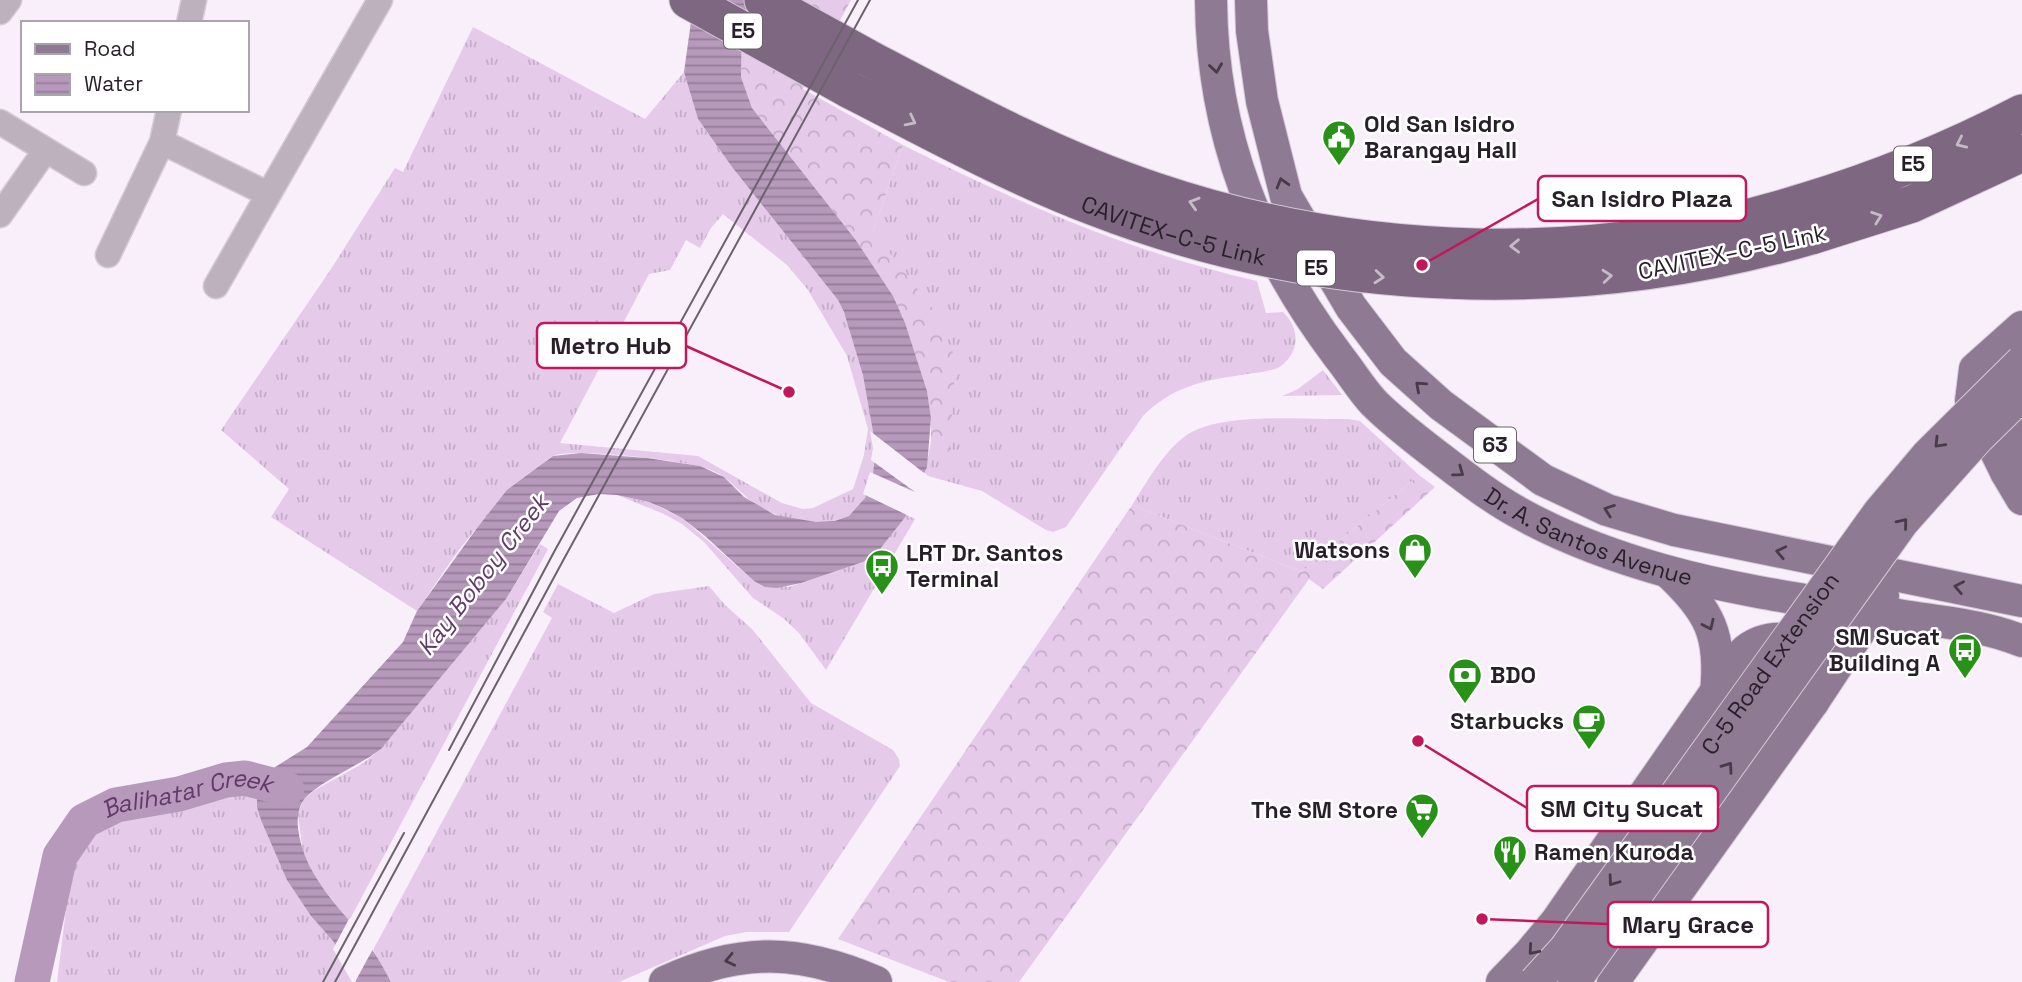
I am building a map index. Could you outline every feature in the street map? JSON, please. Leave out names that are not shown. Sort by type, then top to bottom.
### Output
[{"type":"highway","name":"CAVITEX–C-5 Link","points":[[688,0],[850,90],[1023,177],[1094,208],[1158,230],[1261,258],[1383,277],[1519,282],[1589,278],[1672,268],[1740,255],[1912,204],[2022,153]]},
{"type":"highway","name":"CAVITEX–C-5 Link","points":[[764,0],[927,89],[1048,149],[1155,191],[1202,206],[1277,225],[1372,239],[1428,244],[1556,245],[1677,230],[1744,217],[1842,190],[1938,154],[2022,113]]},
{"type":"main road","name":"Dr. A. Santos Avenue","points":[[1211,0],[1211,33],[1222,108],[1233,159],[1251,210],[1296,296],[1317,328],[1374,403],[1412,437],[1463,476],[1520,514],[1582,543],[1668,572],[1774,594],[2005,634],[2022,640]]},
{"type":"main road","name":"Dr. A. Santos Avenue","points":[[1251,0],[1252,31],[1262,101],[1286,197],[1351,307],[1393,362],[1431,397],[1543,480],[1607,510],[1674,530],[2022,601]]},
{"type":"main road","points":[[1233,159],[1271,145]]},
{"type":"main road","points":[[1317,328],[1351,307]]},
{"type":"main road","points":[[2022,327],[1975,369],[1971,401],[2022,499]]},
{"type":"main road","points":[[2022,327],[2007,349],[2004,369],[2012,387],[2022,395]]},
{"type":"main road","name":"C-5 Road Extension","points":[[1535,982],[1565,949],[1879,512],[1936,446],[2022,360]]},
{"type":"main road","name":"C-5 Road Extension","points":[[1574,982],[1903,522],[1978,438],[2022,395]]},
{"type":"main road","points":[[2006,472],[2022,433]]},
{"type":"main road","points":[[1668,572],[1695,599],[1711,627],[1718,653],[1716,695]]},
{"type":"main road","points":[[1613,982],[1813,702],[1896,576]]},
{"type":"main road","points":[[1502,982],[1556,922],[1748,648],[1763,639],[1776,638],[1796,642],[1813,657],[1818,677],[1813,702]]},
{"type":"main road","points":[[665,982],[730,959],[765,955],[815,961],[876,982]]},
{"type":"street","points":[[0,12],[9,0]]},
{"type":"street","points":[[189,21],[194,0]]},
{"type":"street","points":[[216,286],[380,0]]},
{"type":"street","points":[[108,255],[162,142],[169,112]]},
{"type":"street","points":[[0,122],[84,173]]},
{"type":"street","points":[[162,142],[268,194]]},
{"type":"street","points":[[0,215],[45,151]]},
{"type":"green space","points":[[755,0],[851,0],[803,89],[903,145],[873,231],[936,313],[956,360],[949,454],[934,454],[928,476],[925,473],[931,441],[931,418],[927,391],[905,323],[855,239],[752,108],[741,77],[742,28]]},
{"type":"green space","points":[[473,27],[645,119],[684,72],[698,119],[732,167],[838,300],[853,336],[870,405],[875,448],[873,472],[867,494],[855,512],[827,523],[802,522],[767,510],[751,501],[724,477],[699,466],[606,454],[553,456],[482,523],[417,611],[271,517],[289,489],[221,430],[331,269],[395,168],[403,172]],"holes":[[[723,214],[787,265],[808,290],[847,356],[868,429],[864,455],[853,489],[813,508],[803,509],[782,503],[698,456],[560,443],[649,274],[670,270],[686,240],[700,248]]]},
{"type":"green space","points":[[903,145],[1076,224],[1163,255],[1257,281],[1266,313],[1283,312],[1293,326],[1296,341],[1291,356],[1278,368],[1200,383],[1176,392],[1154,406],[1143,416],[1066,527],[1053,532],[982,491],[928,476],[933,454],[949,454],[873,231]]},
{"type":"green space","points":[[1323,370],[1342,395],[1282,396],[1298,389]]},
{"type":"green space","points":[[1239,420],[1360,421],[1419,475],[1302,572],[1132,505],[1169,452],[1184,437],[1199,429]]},
{"type":"green space","points":[[1419,475],[1435,487],[1323,589],[1309,579],[1019,982],[949,982],[838,939],[1132,505],[1302,572]]},
{"type":"green space","points":[[617,495],[649,502],[682,518],[754,581],[789,587],[863,562],[907,515],[915,519],[826,670],[799,633],[783,618],[753,598],[704,542],[682,524],[664,514]]},
{"type":"green space","points":[[540,544],[548,549],[349,921],[312,875],[303,854],[298,814],[303,800],[315,790],[362,764],[381,749],[506,599]]},
{"type":"green space","points":[[558,584],[614,613],[654,594],[709,586],[725,605],[752,629],[811,703],[893,750],[900,766],[789,932],[746,932],[725,936],[619,982],[391,982],[373,950],[552,618],[543,612]]},
{"type":"green space","points":[[236,793],[257,795],[257,807],[311,916],[333,941],[356,982],[57,982],[70,877],[75,855],[86,838],[102,826],[131,817]]},
{"type":"water","name":"Kay Boboy Creek","points":[[694,0],[755,0],[742,28],[741,77],[752,108],[855,239],[893,296],[905,323],[927,391],[931,418],[927,467],[906,516],[876,554],[863,562],[801,583],[777,588],[765,587],[754,581],[682,518],[649,502],[599,494],[577,498],[559,511],[506,599],[381,749],[312,791],[301,805],[298,828],[309,864],[328,895],[375,954],[391,982],[356,982],[333,941],[311,916],[287,880],[261,820],[257,795],[272,769],[307,747],[403,642],[417,611],[507,490],[553,456],[581,453],[647,458],[700,466],[724,477],[744,497],[775,515],[816,522],[835,521],[849,516],[865,498],[873,473],[876,448],[863,375],[844,312],[838,300],[732,167],[698,119],[684,72]]},
{"type":"pier","points":[[870,431],[928,476],[909,516],[863,494],[870,472],[915,492],[871,460],[873,448]]},
{"type":"pier","points":[[350,917],[374,947],[355,982],[352,982],[333,949]]},
{"type":"waterway","name":"Balihatar Creek","points":[[32,982],[60,856],[84,821],[116,805],[179,794],[226,780],[245,778],[287,789]]},
{"type":"tram line","points":[[449,750],[554,552],[858,0]]},
{"type":"tram line","points":[[335,982],[870,0]]},
{"type":"tram line","points":[[323,982],[404,833]]},
{"type":"place","name":"Old San Isidro Barangay Hall","points":[[1339,167]]},
{"type":"place","name":"San Isidro Plaza","points":[[1422,265]]},
{"type":"place","name":"Metro Hub","points":[[789,392]]},
{"type":"place","name":"Watsons","points":[[1415,580]]},
{"type":"place","name":"LRT Dr. Santos Terminal","points":[[882,596]]},
{"type":"place","name":"SM Sucat Building A","points":[[1965,680]]},
{"type":"place","name":"BDO","points":[[1465,705]]},
{"type":"place","name":"SM City Sucat","points":[[1418,741]]},
{"type":"place","name":"Starbucks","points":[[1589,751]]},
{"type":"place","name":"The SM Store","points":[[1422,840]]},
{"type":"place","name":"Ramen Kuroda","points":[[1510,882]]},
{"type":"place","name":"Mary Grace","points":[[1482,919]]}]
